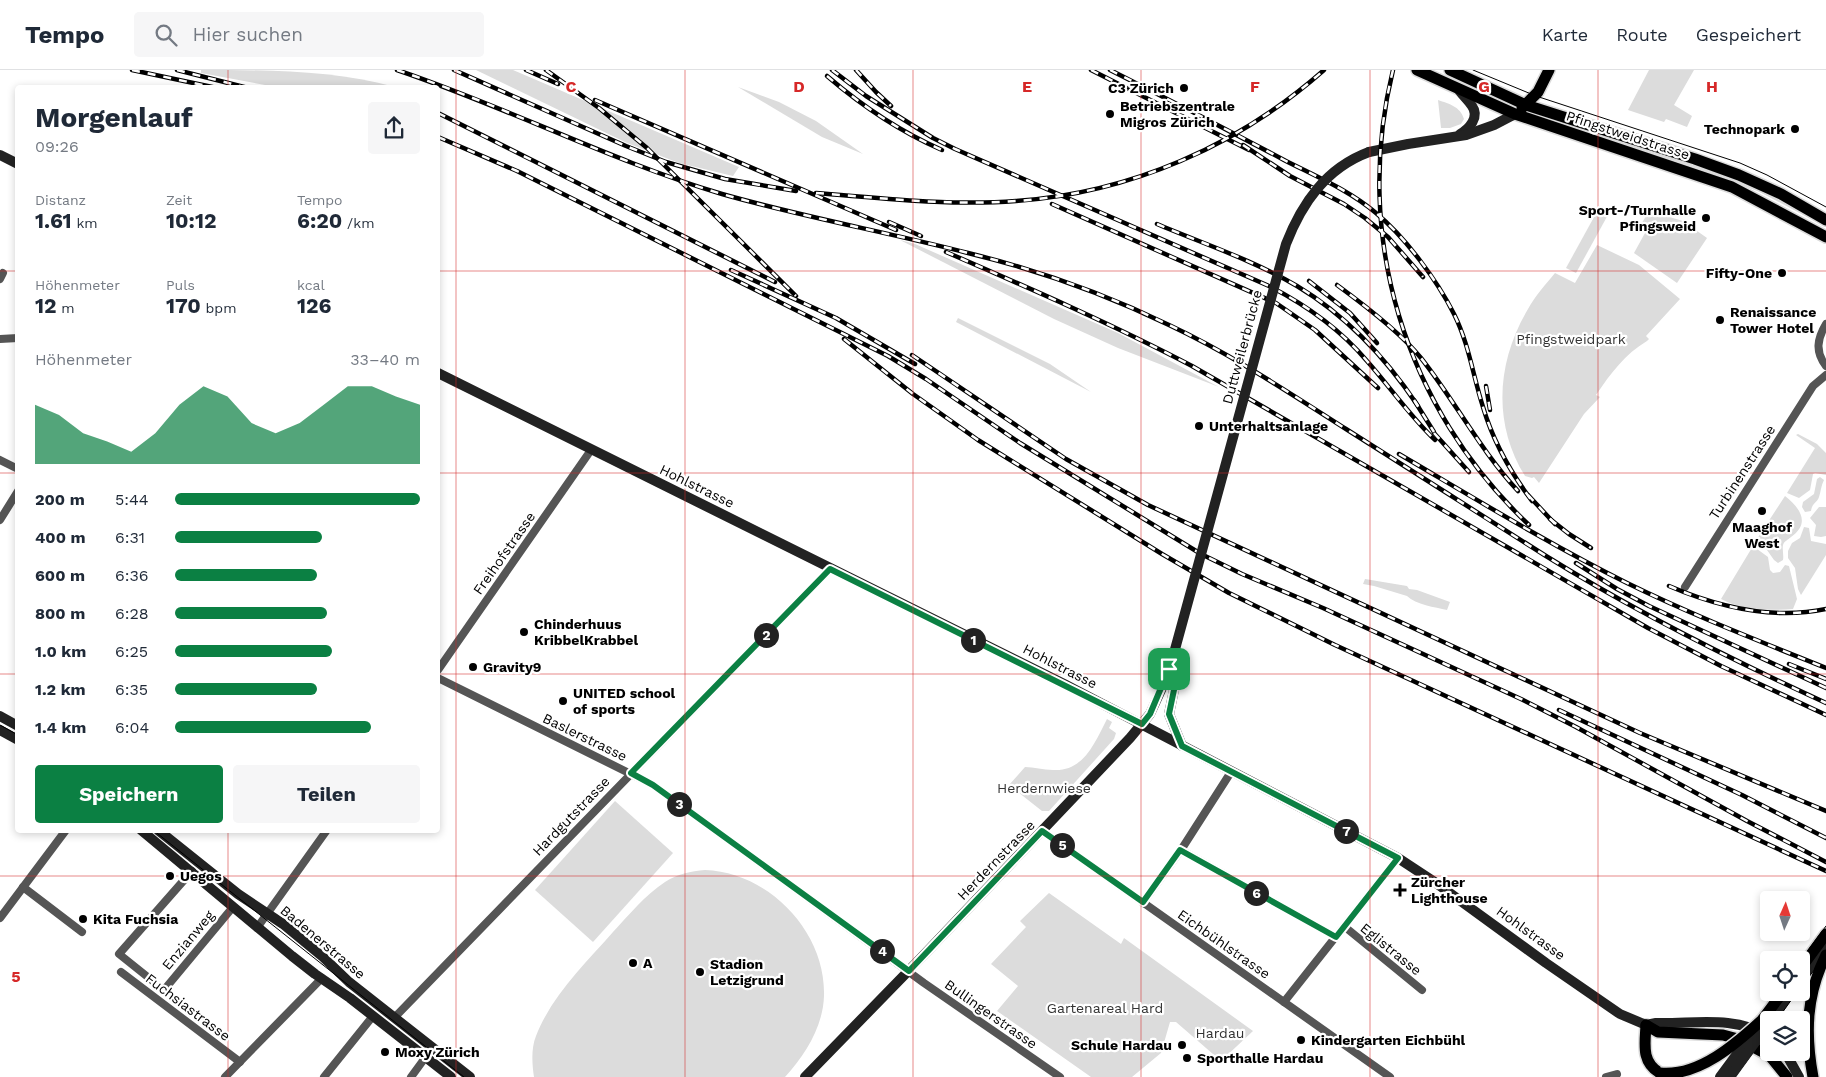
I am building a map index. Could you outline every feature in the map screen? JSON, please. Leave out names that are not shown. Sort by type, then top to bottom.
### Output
[{"type":"main road","name":"Pfingstweidstrasse","points":[[1417,70],[1515,114],[1732,187],[1826,237]]},
{"type":"main road","name":"Pfingstweidstrasse","points":[[1450,70],[1526,105],[1739,175],[1781,194],[1826,220]]},
{"type":"main road","points":[[1515,114],[1538,92],[1549,70]]},
{"type":"main road","points":[[1810,956],[1826,934]]},
{"type":"main road","points":[[1813,1077],[1808,1043],[1808,1013],[1815,980],[1826,956]]},
{"type":"main road","points":[[1646,1025],[1646,1056],[1650,1064],[1660,1073],[1677,1077],[1703,1070],[1760,1027]]},
{"type":"main road","name":"Hohlstrasse","points":[[1646,1025],[1658,1032],[1723,1035],[1738,1040],[1770,1056],[1787,1077]]},
{"type":"street","points":[[1445,139],[1462,134],[1472,124],[1474,118],[1474,109],[1459,90]]},
{"type":"street","name":"Duttweilerbrücke","points":[[1142,724],[1150,714],[1170,667],[1279,265],[1299,214],[1312,194],[1328,176],[1354,159],[1369,152],[1477,132],[1515,114]]},
{"type":"street","points":[[0,155],[15,162]]},
{"type":"street","points":[[1826,324],[1818,340],[1820,355],[1826,366]]},
{"type":"street","points":[[0,339],[15,338]]},
{"type":"street","name":"Hohlstrasse","points":[[440,375],[1142,724],[1398,858],[1620,1014],[1646,1025],[1656,1023],[1727,1022],[1747,1025],[1760,1032]]},
{"type":"street","name":"Turbinenstrasse","points":[[1684,587],[1813,386],[1826,376]]},
{"type":"street","name":"Freihofstrasse","points":[[440,667],[591,450]]},
{"type":"street","points":[[0,460],[15,468]]},
{"type":"street","points":[[0,520],[15,496]]},
{"type":"street","name":"Hardgutstrasse","points":[[394,1018],[830,569]]},
{"type":"street","points":[[1170,667],[1175,685],[1169,714],[1182,746]]},
{"type":"street","name":"Baslerstrasse","points":[[440,679],[653,785],[909,971]]},
{"type":"street","points":[[0,716],[15,724]]},
{"type":"street","name":"Herdernstrasse","points":[[805,1077],[909,971],[1142,724]]},
{"type":"street","points":[[0,730],[15,738]]},
{"type":"street","points":[[1143,902],[1208,809],[1231,772]]},
{"type":"street","name":"Eichbühlstrasse","points":[[1042,831],[1390,1077]]},
{"type":"street","points":[[0,918],[64,833]]},
{"type":"street","name":"Badenerstrasse","points":[[145,833],[192,871],[257,928],[451,1077]]},
{"type":"street","name":"Badenerstrasse","points":[[162,833],[238,894],[268,913],[323,957],[349,982],[470,1077]]},
{"type":"street","points":[[257,928],[325,833]]},
{"type":"street","points":[[1180,850],[1336,937]]},
{"type":"street","name":"Eglistrasse","points":[[1284,1002],[1398,858]]},
{"type":"street","name":"Enzianweg","points":[[192,871],[119,954],[164,990],[233,907]]},
{"type":"street","points":[[23,887],[82,932]]},
{"type":"street","name":"Eglistrasse","points":[[1345,927],[1422,990]]},
{"type":"street","points":[[1810,967],[1826,947]]},
{"type":"street","name":"Bullingerstrasse","points":[[909,971],[1060,1077]]},
{"type":"street","name":"Fuchsiastrasse","points":[[121,972],[240,1062]]},
{"type":"street","points":[[226,1077],[322,978]]},
{"type":"street","points":[[1775,1011],[1784,1001]]},
{"type":"street","points":[[324,1077],[373,1016]]},
{"type":"street","points":[[1720,1077],[1760,1029]]},
{"type":"street","points":[[1730,1077],[1760,1032]]},
{"type":"street","points":[[411,1077],[425,1056]]},
{"type":"street","points":[[1790,1061],[1799,1077]]},
{"type":"street","points":[[1606,1077],[1617,1074]]},
{"type":"green space","points":[[201,70],[299,72],[348,77],[387,85],[265,85],[201,73]]},
{"type":"green space","points":[[476,70],[513,70],[739,167],[733,176],[679,163],[627,143]]},
{"type":"green space","points":[[1649,70],[1694,70],[1674,105],[1692,116],[1687,127],[1666,119],[1664,122],[1628,110]]},
{"type":"green space","points":[[738,87],[779,102],[816,121],[863,154],[822,137]]},
{"type":"green space","points":[[1438,100],[1454,106],[1460,111],[1464,119],[1461,124],[1450,128],[1441,128]]},
{"type":"green space","points":[[1565,122],[1720,173],[1781,198],[1826,224],[1826,227],[1758,191],[1564,125]]},
{"type":"green space","points":[[1599,208],[1609,213],[1576,273],[1566,268]]},
{"type":"green space","points":[[1649,211],[1683,221],[1707,238],[1677,283],[1634,253],[1645,233],[1639,228]]},
{"type":"green space","points":[[900,240],[915,244],[1118,333],[1219,387],[1118,348],[1054,319]]},
{"type":"green space","name":"Pfingstweidpark","points":[[1597,245],[1639,265],[1680,299],[1646,336],[1649,339],[1625,358],[1607,379],[1596,395],[1600,397],[1584,414],[1539,483],[1534,477],[1525,476],[1514,456],[1507,435],[1503,414],[1502,392],[1510,350],[1531,304],[1555,273],[1575,283]]},
{"type":"green space","points":[[958,318],[1050,364],[1091,392],[956,322]]},
{"type":"green space","points":[[1798,434],[1817,444],[1826,453],[1826,475],[1813,474],[1810,490],[1799,498],[1787,493],[1815,448],[1796,435]]},
{"type":"green space","points":[[1820,477],[1824,480],[1819,497],[1812,506],[1811,511],[1805,512],[1802,507],[1803,502],[1814,494],[1817,479]]},
{"type":"green space","points":[[1785,496],[1799,511],[1802,521],[1797,532],[1785,542],[1783,560],[1778,563],[1767,550],[1755,542]]},
{"type":"green space","points":[[1819,507],[1826,507],[1826,536],[1821,537],[1814,536],[1816,525],[1810,518]]},
{"type":"green space","points":[[1804,527],[1809,528],[1811,541],[1826,544],[1826,555],[1801,595],[1798,589],[1795,568],[1788,558],[1788,551],[1792,543],[1800,538]]},
{"type":"green space","points":[[1753,546],[1768,557],[1770,570],[1773,573],[1780,572],[1785,565],[1789,566],[1797,599],[1793,609],[1756,609],[1729,603],[1721,599]]},
{"type":"green space","points":[[1365,579],[1407,586],[1409,589],[1450,602],[1447,610],[1426,605],[1415,602],[1407,596],[1363,584]]},
{"type":"green space","name":"Herdernwiese","points":[[1107,719],[1112,722],[1109,728],[1116,733],[1114,739],[1049,811],[1042,811],[1009,785],[1025,767],[1053,770],[1064,769],[1081,761],[1093,746]]},
{"type":"green space","points":[[615,801],[673,853],[593,942],[535,890]]},
{"type":"green space","name":"Stadion Letzigrund","points":[[705,870],[728,873],[750,881],[771,894],[789,909],[804,928],[815,949],[822,972],[823,1007],[812,1040],[785,1077],[534,1077],[532,1056],[536,1036],[551,1007],[570,981],[631,912],[651,893],[674,877],[689,872]]},
{"type":"green space","name":"Gartenareal Hard","points":[[1049,893],[1121,944],[1124,938],[1253,1031],[1221,1061],[1176,1022],[1170,1022],[1161,1053],[1132,1077],[1091,1077],[997,1011],[1018,986],[991,964],[1026,927],[1020,921]]},
{"type":"tram line","points":[[1473,70],[1536,96],[1740,163],[1767,175],[1826,207]]},
{"type":"tram line","points":[[0,725],[15,733]]},
{"type":"tram line","points":[[157,833],[464,1077]]},
{"type":"tram line","points":[[1808,951],[1826,926]]},
{"type":"tram line","points":[[1810,975],[1826,955]]},
{"type":"tram line","points":[[1718,1077],[1771,1001]]},
{"type":"tram line","points":[[1783,1011],[1791,1001]]},
{"type":"tram line","points":[[1735,1077],[1760,1043]]},
{"type":"railway","points":[[132,70],[203,85]]},
{"type":"railway","points":[[177,70],[236,85]]},
{"type":"railway","points":[[397,70],[438,85]]},
{"type":"railway","points":[[454,70],[666,162],[725,179],[796,191]]},
{"type":"railway","points":[[526,70],[558,84]]},
{"type":"railway","points":[[546,70],[599,108],[647,148],[796,296]]},
{"type":"railway","points":[[832,70],[866,96],[933,138],[955,149],[1269,286],[1296,301],[1346,338],[1435,440]]},
{"type":"railway","points":[[856,70],[891,106]]},
{"type":"railway","points":[[1091,70],[1249,150]]},
{"type":"railway","points":[[1110,70],[1355,197],[1376,213],[1398,234],[1439,287],[1454,314],[1463,337],[1487,420],[1497,444],[1532,501]]},
{"type":"railway","points":[[816,193],[966,203],[1016,201],[1100,188],[1141,176],[1219,143],[1291,97],[1324,70]]},
{"type":"railway","points":[[1393,70],[1382,133],[1380,195],[1385,257],[1399,316],[1421,374],[1450,428],[1486,479],[1529,525]]},
{"type":"railway","points":[[827,76],[882,118],[942,150]]},
{"type":"railway","points":[[440,86],[681,181],[753,202],[937,245],[1020,267],[1071,284],[1145,314],[1215,348],[1259,374],[1580,577],[1649,616],[1719,652],[1826,703]]},
{"type":"railway","points":[[595,100],[896,230]]},
{"type":"railway","points":[[440,114],[775,282]]},
{"type":"railway","points":[[440,138],[517,171],[888,356],[926,379],[1020,443],[1201,554],[1521,699],[1826,862]]},
{"type":"railway","points":[[1243,145],[1290,176],[1344,204],[1365,218],[1388,237],[1423,277]]},
{"type":"railway","points":[[1052,204],[1276,303],[1315,330],[1378,388]]},
{"type":"railway","points":[[889,222],[921,236]]},
{"type":"railway","points":[[1157,224],[1263,268],[1315,298],[1349,324],[1364,339],[1393,371],[1418,406]]},
{"type":"railway","points":[[946,252],[1101,321],[1192,366],[1648,628],[1721,666],[1826,715]]},
{"type":"railway","points":[[731,270],[836,318],[915,364]]},
{"type":"railway","points":[[1309,281],[1350,313],[1377,343]]},
{"type":"railway","points":[[1337,285],[1381,319],[1413,348],[1492,459],[1518,491]]},
{"type":"railway","points":[[844,339],[913,394],[978,440],[1162,554],[1229,593],[1335,645],[1826,871]]},
{"type":"railway","points":[[912,355],[1066,459],[1148,505],[1640,733],[1826,811]]},
{"type":"railway","points":[[1486,386],[1490,410]]},
{"type":"railway","points":[[1414,400],[1434,432]]},
{"type":"railway","points":[[1434,433],[1469,472]]},
{"type":"railway","points":[[1399,454],[1540,537],[1627,583],[1701,617],[1826,668]]},
{"type":"railway","points":[[1528,495],[1555,524]]},
{"type":"railway","points":[[1550,519],[1591,548]]},
{"type":"railway","points":[[1576,563],[1617,589],[1649,606],[1826,688]]},
{"type":"railway","points":[[1669,586],[1707,600],[1746,610],[1786,613],[1826,609]]},
{"type":"railway","points":[[1789,664],[1826,679]]},
{"type":"railway","points":[[1559,710],[1742,795],[1826,838]]},
{"type":"place","name":"C3 Zürich","points":[[1184,88]]},
{"type":"place","name":"Betriebszentrale Migros Zürich","points":[[1110,114]]},
{"type":"place","name":"Technopark","points":[[1795,129]]},
{"type":"place","name":"Sport-/Turnhalle Pfingsweid","points":[[1706,218]]},
{"type":"place","name":"Fifty-One","points":[[1782,273]]},
{"type":"place","name":"Renaissance Tower Hotel","points":[[1720,320]]},
{"type":"place","name":"Unterhaltsanlage","points":[[1199,426]]},
{"type":"place","name":"Maaghof West","points":[[1762,511]]},
{"type":"place","name":"Chinderhuus KribbelKrabbel","points":[[524,632]]},
{"type":"place","name":"Gravity9","points":[[473,667]]},
{"type":"place","name":"UNITED school of sports","points":[[563,701]]},
{"type":"place","name":"Uegos","points":[[170,876]]},
{"type":"place","name":"Zürcher Lighthouse","points":[[1400,890]]},
{"type":"place","name":"Kita Fuchsia","points":[[83,919]]},
{"type":"place","name":"A","points":[[633,963]]},
{"type":"place","name":"Stadion Letzigrund","points":[[700,972]]},
{"type":"place","name":"Kindergarten Eichbühl","points":[[1301,1040]]},
{"type":"place","name":"Schule Hardau","points":[[1182,1045]]},
{"type":"place","name":"Moxy Zürich","points":[[385,1052]]},
{"type":"place","name":"Sporthalle Hardau","points":[[1187,1058]]},
{"type":"route","points":[[830,569],[1142,724],[1150,714],[1162,690],[1169,669],[1175,685],[1169,708],[1170,720],[1177,731],[1182,746],[1398,858],[1336,937],[1180,850],[1143,902],[1042,831],[909,971],[653,785],[631,773],[830,569]]},
{"type":"park label","name":"Hardau","points":[[1220,1033]]}]
